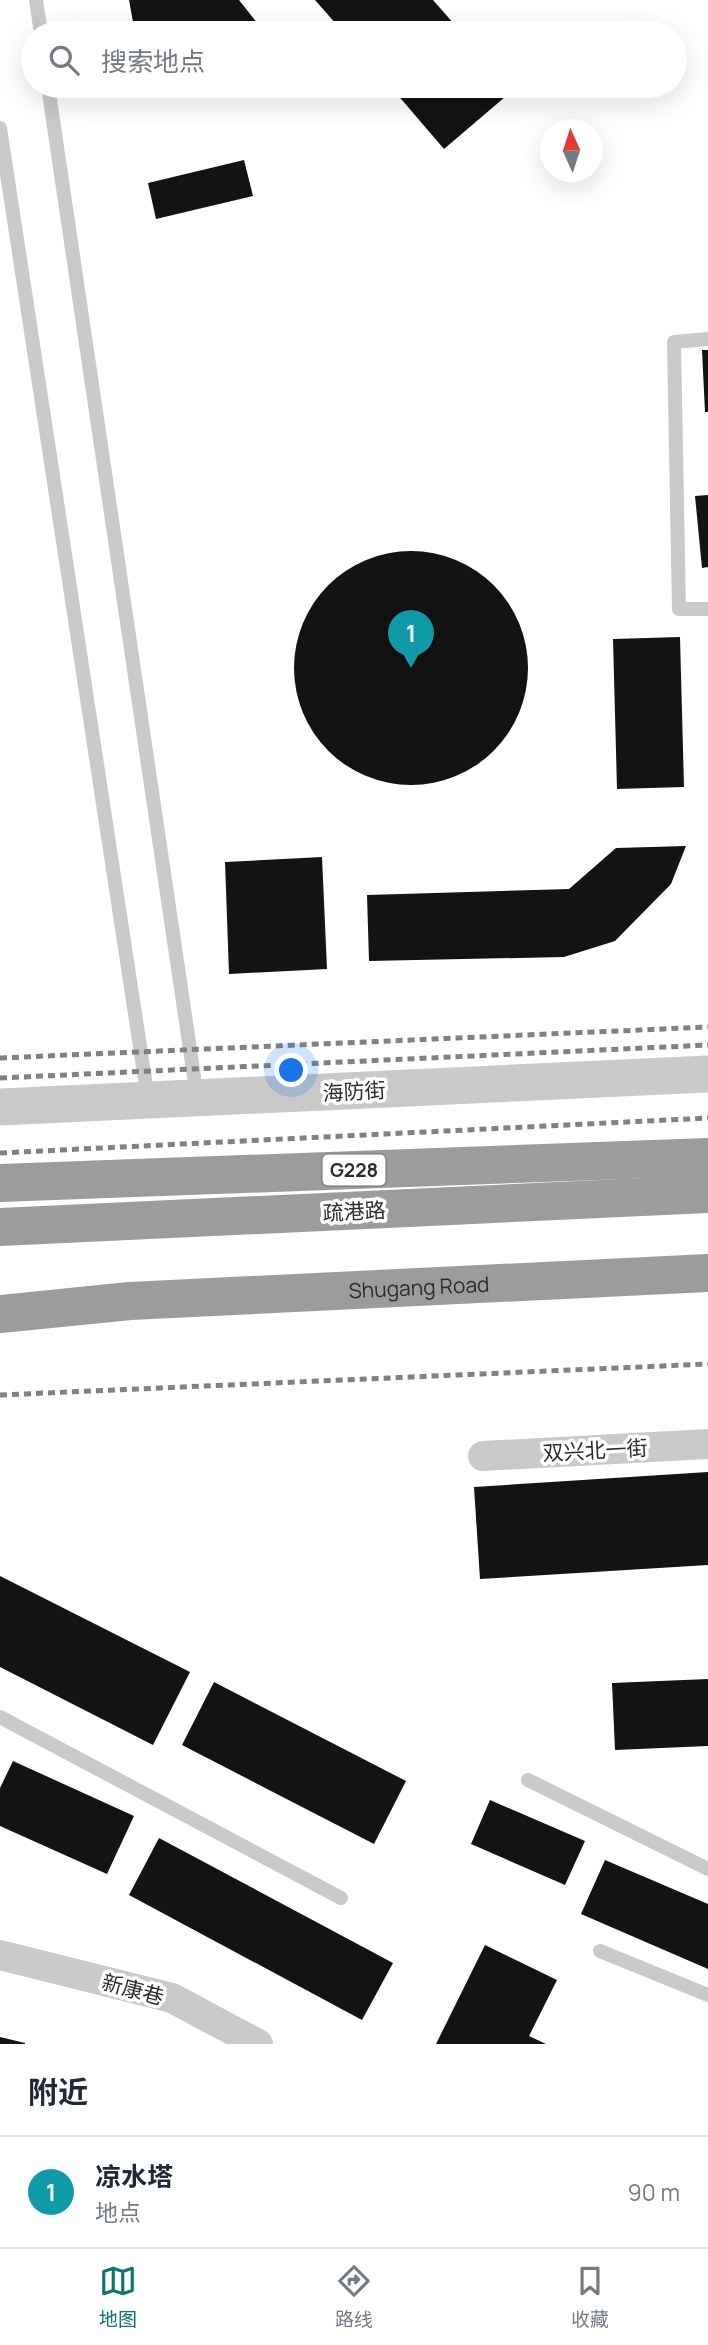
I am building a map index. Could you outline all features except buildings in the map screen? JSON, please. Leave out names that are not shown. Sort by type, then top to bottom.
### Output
[{"type":"highway","name":"疏港路","points":[[0,1183],[708,1157]]},
{"type":"highway","name":"疏港路","points":[[0,1227],[708,1194]]},
{"type":"highway","name":"Shugang Road","points":[[130,1301],[708,1273]]},
{"type":"highway","points":[[0,1298],[130,1301]]},
{"type":"highway","points":[[0,1314],[130,1301]]},
{"type":"street","name":"海防街","points":[[0,1107],[708,1074]]},
{"type":"street","name":"双兴北一街","points":[[483,1456],[708,1444]]},
{"type":"street","name":"新康巷","points":[[0,1955],[172,1998],[258,2044]]},
{"type":"lane","points":[[36,0],[39,21]]},
{"type":"lane","points":[[50,98],[197,1098]]},
{"type":"lane","points":[[0,128],[149,1101]]},
{"type":"lane","points":[[708,339],[674,342],[679,609],[708,609]]},
{"type":"lane","points":[[0,1717],[341,1898]]},
{"type":"lane","points":[[528,1780],[708,1869]]},
{"type":"lane","points":[[600,1951],[708,1995]]},
{"type":"railway","points":[[0,1058],[708,1027]]},
{"type":"railway","points":[[0,1078],[708,1045]]},
{"type":"railway","points":[[0,1153],[708,1118]]},
{"type":"railway","points":[[0,1395],[708,1364]]},
{"type":"place","name":"凉水塔","points":[[411,668]]}]
